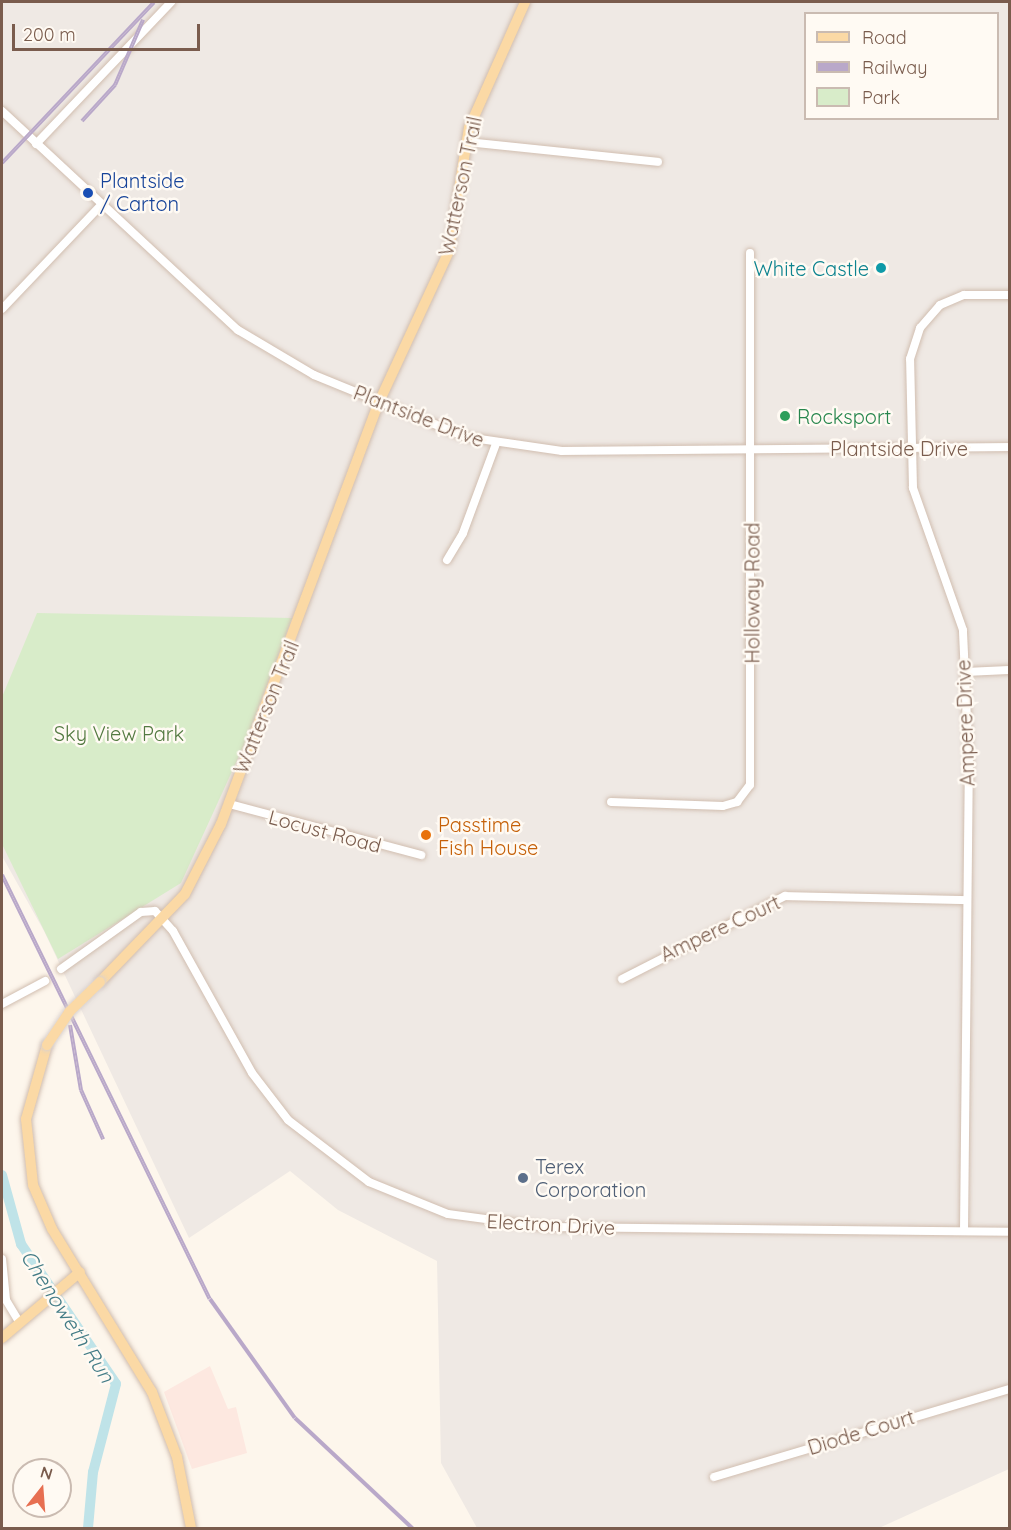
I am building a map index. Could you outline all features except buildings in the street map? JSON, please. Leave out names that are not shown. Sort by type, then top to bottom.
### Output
[{"type":"main road","name":"Watterson Trail","points":[[191,1528],[166,1424],[80,1272],[45,1216],[27,1152],[28,1103],[47,1045],[69,1012],[163,918],[191,884],[229,804],[379,402],[449,251],[466,142],[525,2]]},
{"type":"main road","points":[[2,1338],[18,1320],[80,1272]]},
{"type":"street","points":[[36,144],[171,2]]},
{"type":"street","name":"Plantside Drive","points":[[2,111],[235,328],[292,364],[379,402],[496,444],[562,451],[1010,447]]},
{"type":"street","points":[[466,142],[658,162]]},
{"type":"street","points":[[2,309],[101,205]]},
{"type":"street","name":"Holloway Road","points":[[611,802],[723,806],[737,802],[750,785],[752,449],[750,253]]},
{"type":"street","name":"Ampere Drive","points":[[964,1231],[967,900],[964,672],[959,610],[916,500],[911,448],[910,358],[920,327],[932,312],[957,297],[1010,295]]},
{"type":"street","points":[[447,560],[464,533],[496,444]]},
{"type":"street","points":[[964,672],[1010,670]]},
{"type":"street","name":"Locust Road","points":[[229,804],[421,855]]},
{"type":"street","name":"Ampere Court","points":[[622,979],[785,896],[967,900]]},
{"type":"street","points":[[60,969],[141,912],[152,909],[163,918]]},
{"type":"street","name":"Electron Drive","points":[[163,918],[242,1058],[288,1120],[354,1173],[418,1205],[482,1222],[546,1227],[1010,1232]]},
{"type":"street","points":[[2,1004],[45,981]]},
{"type":"street","points":[[2,1259],[6,1300],[18,1320]]},
{"type":"street","name":"Diode Court","points":[[714,1477],[1010,1389]]},
{"type":"shaded area","points":[[2,2],[1009,2],[1009,1469],[879,1528],[477,1528],[441,1463],[437,1261],[338,1210],[290,1171],[189,1238],[44,931],[2,856]]},
{"type":"shaded area","points":[[210,1366],[228,1409],[236,1407],[247,1453],[192,1469],[164,1392]]},
{"type":"green space","name":"Sky View Park","points":[[37,613],[292,618],[245,743],[181,883],[58,959],[2,844],[2,697]]},
{"type":"waterway","name":"Chenoweth Run","points":[[2,1175],[21,1244],[116,1384],[93,1472],[88,1528]]},
{"type":"railway","points":[[2,163],[154,2]]},
{"type":"railway","points":[[82,121],[115,85],[143,20]]},
{"type":"railway","points":[[2,875],[210,1299],[295,1418],[412,1528]]},
{"type":"railway","points":[[70,1025],[81,1090],[103,1139]]},
{"type":"place","name":"Plantside / Carton","points":[[88,193]]},
{"type":"place","name":"White Castle","points":[[881,268]]},
{"type":"place","name":"Rocksport","points":[[785,416]]},
{"type":"place","name":"Passtime Fish House","points":[[426,835]]},
{"type":"place","name":"Terex Corporation","points":[[523,1178]]}]
